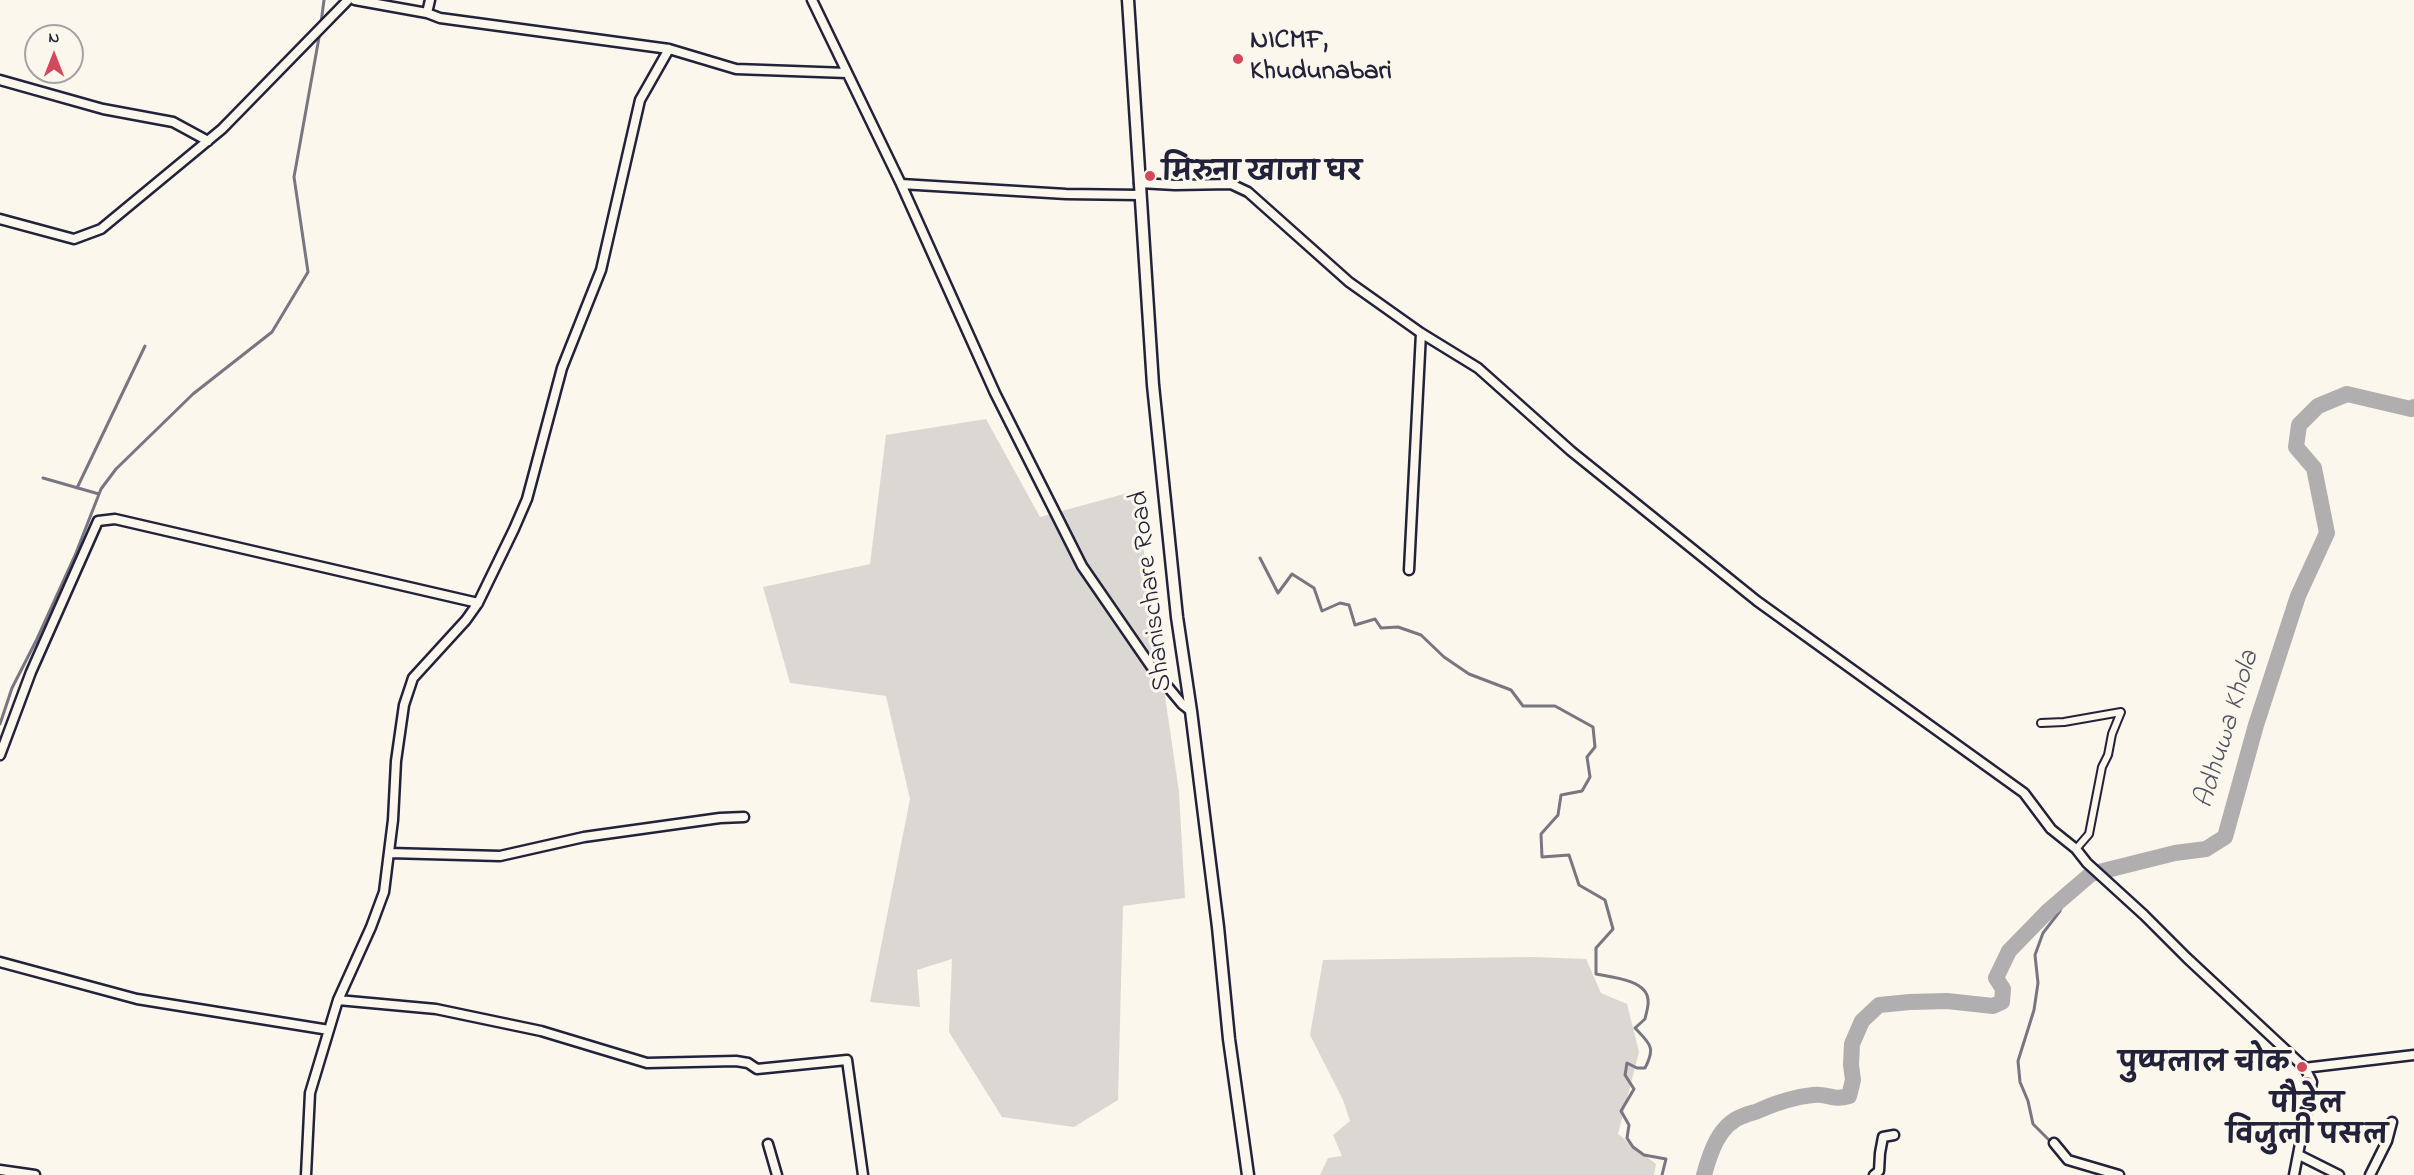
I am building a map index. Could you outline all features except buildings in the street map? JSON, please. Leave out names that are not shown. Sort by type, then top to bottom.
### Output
[{"type":"street","points":[[0,219],[74,239],[101,229],[222,129],[348,0]]},
{"type":"street","points":[[355,0],[427,13],[440,18],[669,49],[736,69],[847,73]]},
{"type":"street","points":[[427,13],[430,0]]},
{"type":"street","points":[[812,0],[901,184],[995,393],[1082,566],[1153,669],[1182,705],[1191,711]]},
{"type":"street","name":"Shanischare Road","points":[[1128,0],[1153,385],[1177,617],[1191,711],[1218,927],[1229,1039],[1248,1175]]},
{"type":"street","points":[[306,1175],[310,1093],[338,1000],[384,892],[396,761],[404,705],[413,678],[466,620],[478,603],[514,529],[526,499],[562,368],[601,270],[640,100],[669,49]]},
{"type":"street","points":[[0,80],[103,109],[173,122],[208,141]]},
{"type":"street","points":[[1139,183],[1231,184],[1248,192],[1349,282],[1421,333],[1478,368],[1571,451],[1756,601],[2024,793],[2051,829],[2076,849],[2087,863],[2304,1068],[2312,1082],[2294,1175]]},
{"type":"street","points":[[901,184],[1066,194],[1140,195]]},
{"type":"street","points":[[1409,570],[1421,333]]},
{"type":"street","points":[[0,755],[31,672],[98,521],[103,519],[115,519],[478,603]]},
{"type":"street","points":[[2041,723],[2064,722],[2121,712],[2112,734],[2109,755],[2102,767],[2089,834],[2076,849]]},
{"type":"street","points":[[389,853],[500,855],[584,837],[720,818],[744,818]]},
{"type":"street","points":[[0,962],[137,999],[329,1030]]},
{"type":"street","points":[[338,1000],[436,1009],[541,1031],[647,1063],[736,1061],[748,1063],[757,1069],[847,1060],[862,1175]]},
{"type":"street","points":[[2304,1068],[2414,1055]]},
{"type":"street","points":[[2370,1175],[2387,1141],[2392,1122]]},
{"type":"street","points":[[1874,1175],[1880,1171],[1883,1137],[1894,1135]]},
{"type":"street","points":[[2054,1143],[2068,1160],[2119,1175]]},
{"type":"street","points":[[768,1144],[777,1175]]},
{"type":"street","points":[[2299,1155],[2339,1175]]},
{"type":"street","points":[[0,1170],[35,1175]]},
{"type":"shaded area","points":[[986,419],[1040,517],[1135,491],[1179,792],[1185,898],[1123,906],[1118,1100],[1074,1127],[1002,1117],[949,1032],[952,959],[917,970],[920,1007],[870,1002],[910,799],[886,696],[790,683],[763,587],[870,564],[886,435]]},
{"type":"shaded area","points":[[1533,957],[1586,959],[1601,993],[1627,1004],[1639,1052],[1618,1134],[1656,1164],[1654,1175],[1320,1175],[1328,1158],[1342,1156],[1333,1135],[1350,1121],[1343,1100],[1310,1035],[1323,960]]},
{"type":"waterway","points":[[321,23],[324,0]]},
{"type":"waterway","points":[[0,724],[12,688],[76,553],[101,489],[116,469],[193,394],[272,332],[308,272],[294,177],[320,32]]},
{"type":"waterway","points":[[77,488],[145,346]]},
{"type":"waterway","name":"Adhuwa Khola","points":[[1704,1175],[1717,1140],[1735,1120],[1799,1097],[1849,1096],[1853,1080],[1852,1044],[1862,1021],[1879,1005],[1947,1001],[1993,1006],[2002,1002],[2003,989],[1996,978],[2009,951],[2048,911],[2091,874],[2175,853],[2206,849],[2225,837],[2256,725],[2298,596],[2327,533],[2314,468],[2296,447],[2299,425],[2318,406],[2347,394],[2411,409],[2414,407]]},
{"type":"waterway","points":[[43,478],[99,494]]},
{"type":"waterway","points":[[1260,558],[1278,593],[1292,574],[1314,588],[1322,611],[1340,603],[1349,605],[1355,625],[1375,619],[1381,628],[1398,627],[1421,635],[1444,657],[1469,674],[1511,690],[1523,706],[1555,706],[1593,727],[1595,747],[1587,757],[1590,777],[1582,791],[1561,795],[1558,815],[1541,834],[1542,857],[1569,855],[1579,885],[1605,900],[1613,929],[1596,948],[1596,974],[1619,978],[1635,984],[1646,993],[1648,1007],[1645,1019],[1635,1028],[1648,1042],[1650,1055],[1645,1068],[1637,1068],[1627,1063],[1625,1075],[1634,1089],[1621,1111],[1629,1125],[1627,1138],[1633,1147],[1644,1155],[1666,1159],[1662,1175]]},
{"type":"waterway","points":[[2052,1143],[2033,1124],[2028,1101],[2020,1082],[2018,1061],[2034,1010],[2038,983],[2035,955],[2043,933],[2060,911],[2066,896]]},
{"type":"place","name":"NICMF, Khudunabari","points":[[1238,59]]},
{"type":"place","name":"मिरुना खाजा घर","points":[[1150,176]]},
{"type":"place","name":"पुष्पलाल चोक","points":[[2302,1067]]},
{"type":"place","name":"पौडेल विजुली पसल","points":[[2307,1082]]}]
